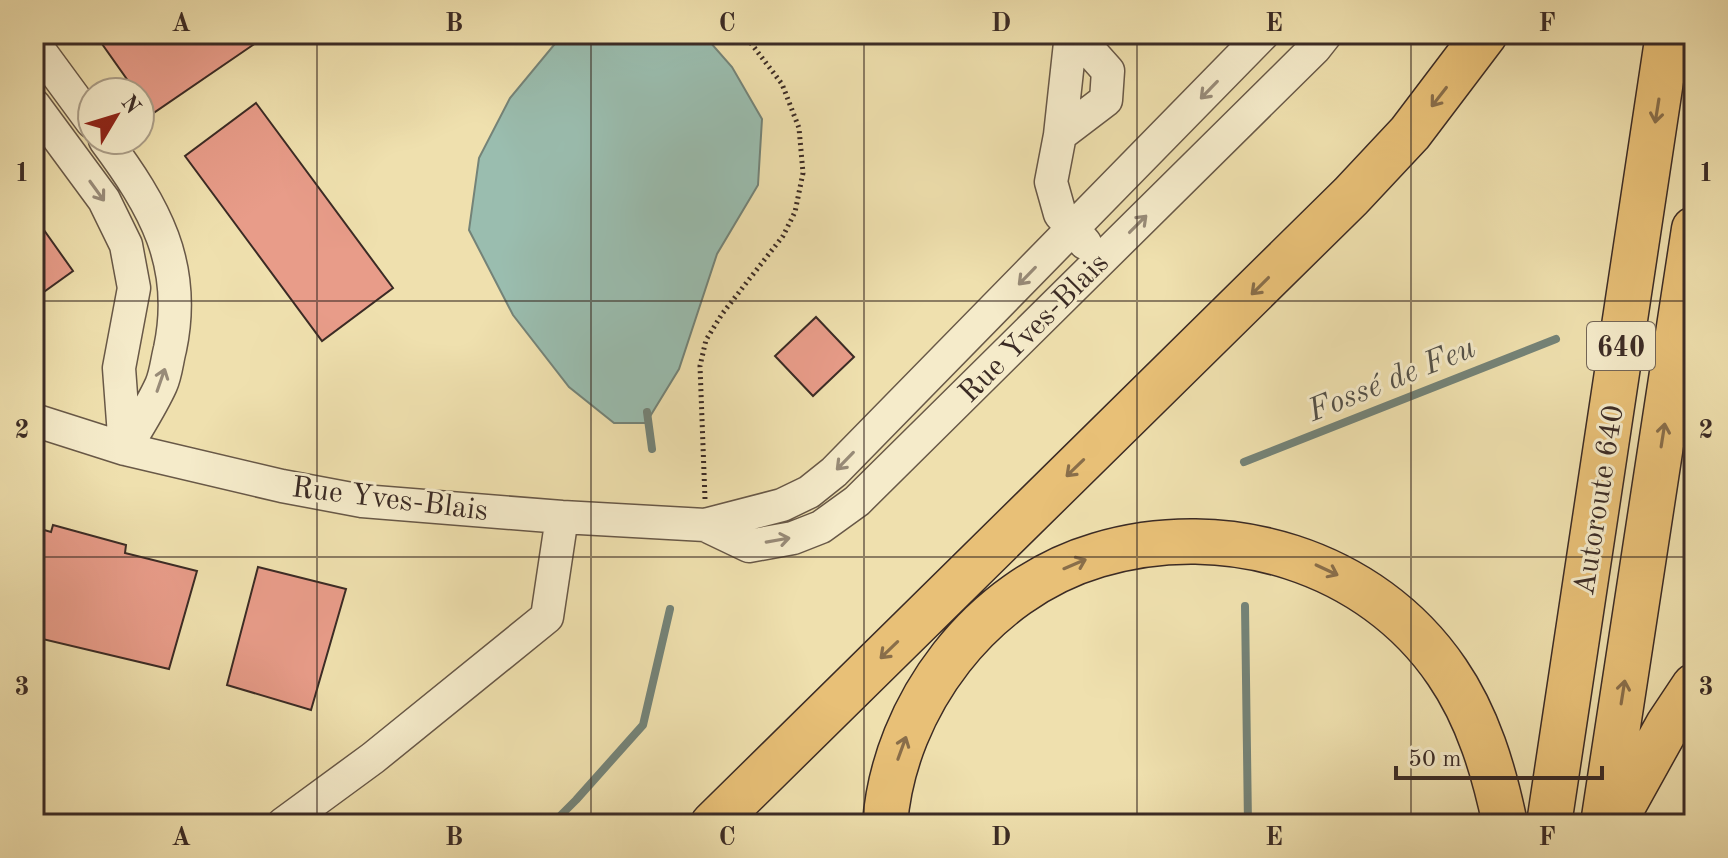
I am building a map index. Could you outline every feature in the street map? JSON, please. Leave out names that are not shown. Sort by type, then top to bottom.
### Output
[{"type":"highway","points":[[713,824],[1351,196],[1410,133],[1485,34]]},
{"type":"highway","name":"Autoroute 640","points":[[1549,824],[1668,34]]},
{"type":"highway","name":"Autoroute 640","points":[[1603,824],[1694,229]]},
{"type":"highway","points":[[885,824],[895,768],[918,711],[946,665],[984,622],[1023,592],[1077,563],[1121,549],[1189,541],[1251,547],[1313,564],[1351,582],[1394,614],[1435,655],[1467,706],[1491,770],[1505,824]]},
{"type":"highway","points":[[1613,824],[1668,725],[1694,686]]},
{"type":"street","points":[[1073,34],[1051,182],[1060,214],[1101,259]]},
{"type":"street","name":"Rue Yves-Blais","points":[[34,420],[125,449],[282,486],[362,501],[705,525],[782,505],[809,492],[834,472],[1263,34]]},
{"type":"street","name":"Rue Yves-Blais","points":[[705,525],[749,546],[793,538],[821,527],[857,501],[1326,34]]},
{"type":"street","points":[[34,43],[76,100]]},
{"type":"street","points":[[34,105],[104,200],[126,245],[134,288],[119,368],[125,449]]},
{"type":"street","points":[[117,156],[134,179],[163,234],[174,280],[176,321],[162,383],[125,449]]},
{"type":"street","points":[[283,824],[373,758],[547,617],[562,517]]},
{"type":"path","points":[[705,525],[700,366],[706,340],[722,314],[783,236],[795,212],[803,173],[799,128],[782,84],[744,34]]},
{"type":"shaded area","points":[[563,34],[703,34],[732,67],[762,119],[758,185],[717,254],[679,369],[646,423],[614,423],[569,387],[513,315],[469,230],[479,158],[510,98]]},
{"type":"building","points":[[95,34],[269,34],[156,111],[156,76],[125,76]]},
{"type":"building","points":[[256,103],[393,288],[322,341],[185,156]]},
{"type":"building","points":[[34,216],[73,271],[34,299]]},
{"type":"building","points":[[816,317],[854,357],[813,396],[775,356]]},
{"type":"building","points":[[53,525],[126,545],[125,553],[197,571],[169,669],[34,637],[34,527],[51,532]]},
{"type":"building","points":[[258,567],[346,589],[311,710],[227,685]]},
{"type":"waterway","name":"Fossé de Feu","points":[[1244,462],[1556,339]]},
{"type":"waterway","points":[[647,412],[652,449]]},
{"type":"waterway","name":"Fossé de Feu","points":[[1245,606],[1248,824]]},
{"type":"waterway","points":[[552,824],[643,725],[670,609]]}]
